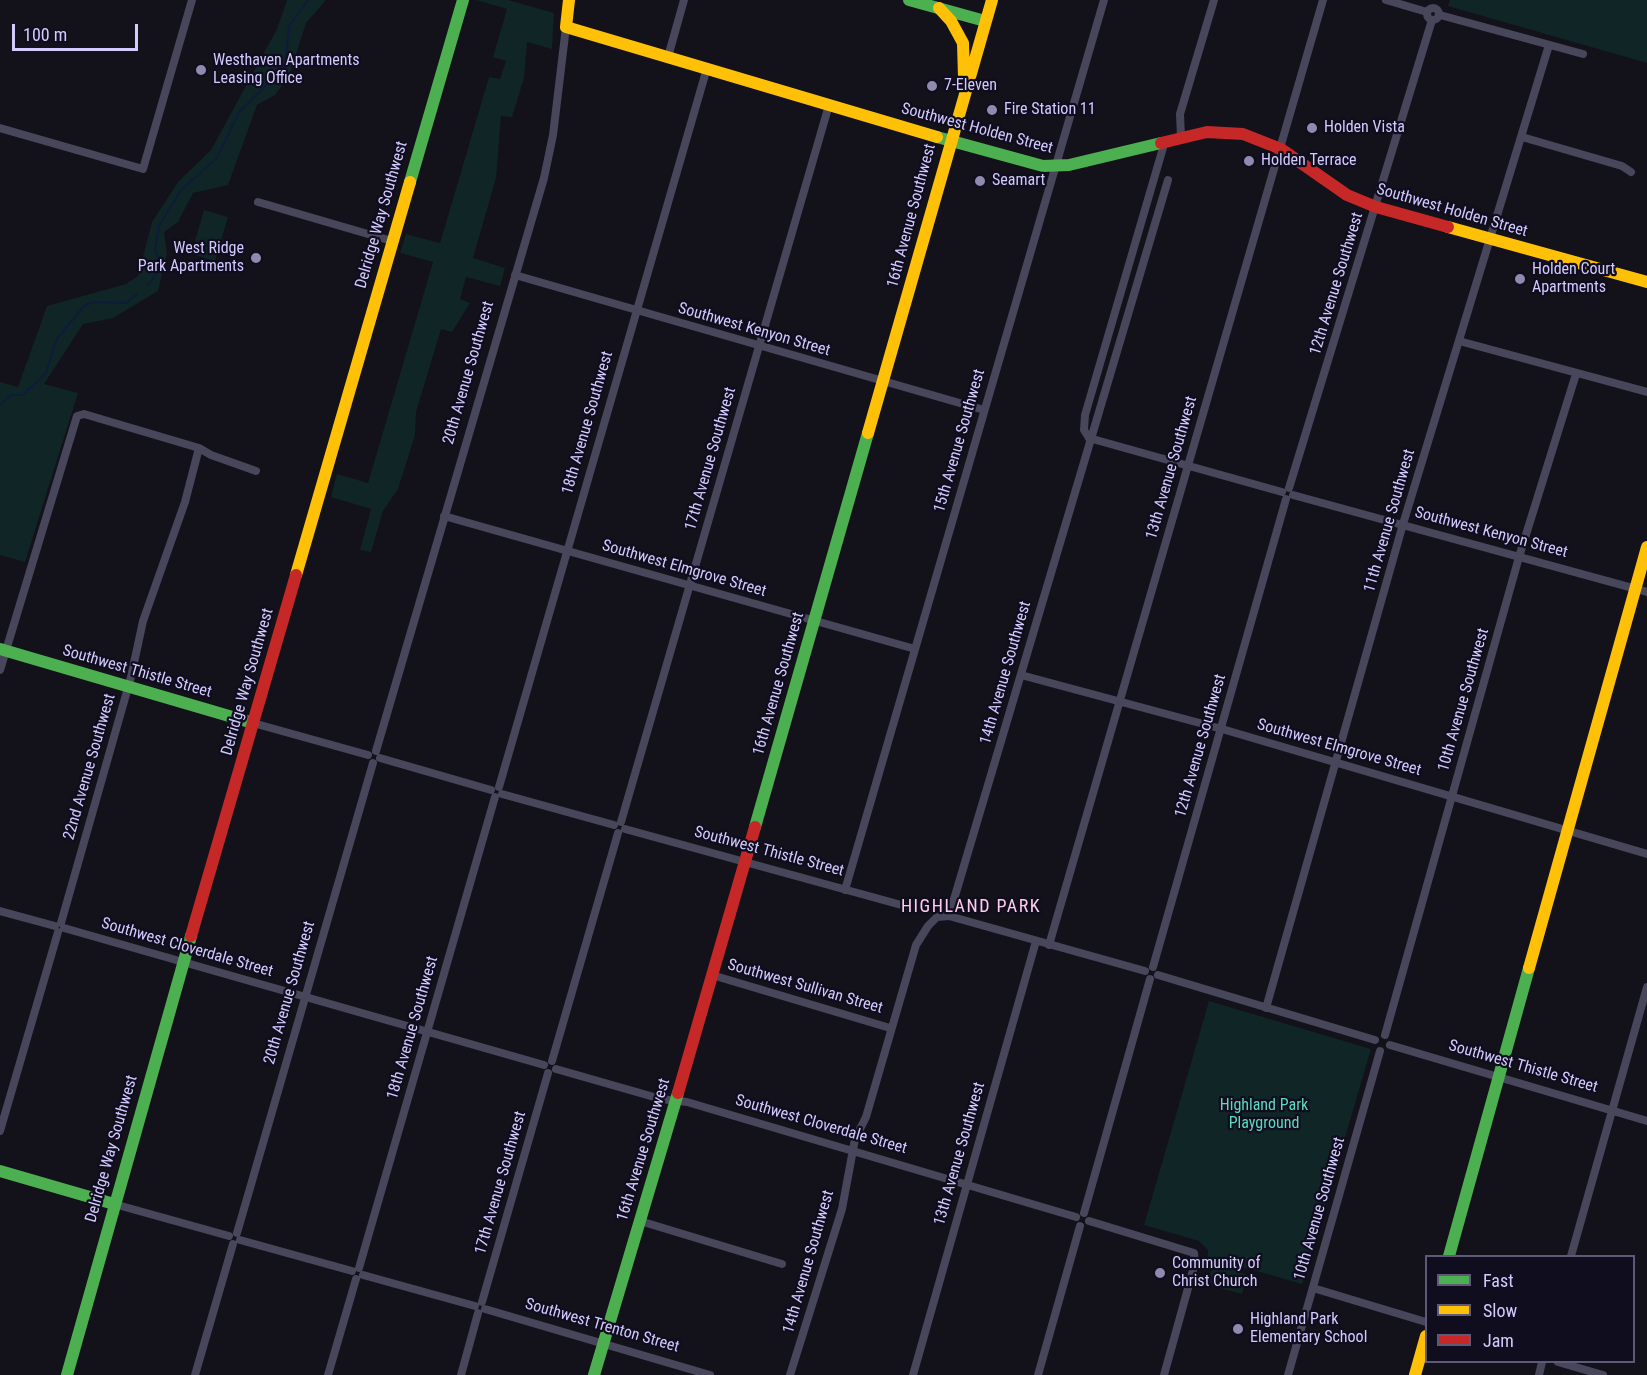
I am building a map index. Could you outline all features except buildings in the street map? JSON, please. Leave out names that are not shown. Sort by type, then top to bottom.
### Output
[{"type":"street","points":[[0,128],[143,169],[192,0]]},
{"type":"street","name":"Delridge Way Southwest","points":[[67,1375],[183,963],[463,0]]},
{"type":"street","name":"20th Avenue Southwest","points":[[195,1375],[549,155],[568,0]]},
{"type":"street","points":[[668,57],[684,0]]},
{"type":"street","points":[[909,0],[985,21]]},
{"type":"street","name":"16th Avenue Southwest","points":[[594,1375],[745,862],[992,0]]},
{"type":"street","name":"15th Avenue Southwest","points":[[845,890],[1104,0]]},
{"type":"street","points":[[1181,137],[1180,114],[1214,0]]},
{"type":"street","name":"13th Avenue Southwest","points":[[1049,945],[1323,0]]},
{"type":"street","points":[[1386,0],[1435,11],[1583,54]]},
{"type":"street","points":[[939,8],[951,21],[963,43],[963,96]]},
{"type":"street","name":"12th Avenue Southwest","points":[[1080,1215],[1152,973],[1288,493],[1435,11]]},
{"type":"street","name":"Southwest Holden Street","points":[[566,27],[950,141],[1055,167],[1181,137],[1231,132],[1258,138],[1281,149],[1347,195],[1376,207],[1647,282]]},
{"type":"street","name":"11th Avenue Southwest","points":[[1266,1008],[1403,524],[1549,45]]},
{"type":"street","name":"18th Avenue Southwest","points":[[328,1375],[707,68]]},
{"type":"street","name":"17th Avenue Southwest","points":[[460,1375],[828,105]]},
{"type":"street","points":[[1522,137],[1622,166],[1631,172]]},
{"type":"street","name":"14th Avenue Southwest","points":[[1089,438],[1084,430],[1085,416],[1165,141]]},
{"type":"street","name":"14th Avenue Southwest","points":[[790,1375],[842,1209],[852,1150],[866,1117],[916,945],[933,920],[949,916],[1089,438],[1168,180]]},
{"type":"street","points":[[258,202],[392,241]]},
{"type":"street","name":"Southwest Kenyon Street","points":[[515,276],[984,411]]},
{"type":"street","points":[[1460,341],[1647,392]]},
{"type":"street","name":"10th Avenue Southwest","points":[[1385,1035],[1520,557],[1576,374]]},
{"type":"street","points":[[0,670],[3,650],[75,419],[79,414],[199,448],[211,455],[256,471]]},
{"type":"street","name":"Southwest Kenyon Street","points":[[1089,438],[1641,590]]},
{"type":"street","name":"22nd Avenue Southwest","points":[[0,1131],[128,686],[149,603],[185,502],[199,448]]},
{"type":"street","name":"Southwest Elmgrove Street","points":[[444,516],[915,650]]},
{"type":"street","points":[[1450,1255],[1568,832],[1641,590],[1647,547]]},
{"type":"street","name":"Southwest Thistle Street","points":[[3,650],[619,827],[905,906]]},
{"type":"street","name":"Southwest Elmgrove Street","points":[[1021,675],[1222,729],[1647,854]]},
{"type":"street","name":"Southwest Cloverdale Street","points":[[0,911],[661,1099],[676,1100],[1080,1215]]},
{"type":"street","points":[[949,916],[1152,973],[1375,1040],[1385,1035],[1390,1045],[1386,1050],[1380,1051],[1374,1046],[1375,1040]]},
{"type":"street","name":"13th Avenue Southwest","points":[[913,1375],[1036,941]]},
{"type":"street","name":"Southwest Sullivan Street","points":[[712,975],[890,1028]]},
{"type":"street","points":[[1572,1255],[1647,987]]},
{"type":"street","name":"Southwest Thistle Street","points":[[1390,1045],[1647,1121]]},
{"type":"street","name":"10th Avenue Southwest","points":[[1288,1375],[1380,1051]]},
{"type":"street","name":"Southwest Trenton Street","points":[[0,1171],[603,1343],[707,1375]]},
{"type":"street","points":[[1080,1215],[1089,1216],[1089,1221],[1086,1226],[1080,1226],[1076,1222],[1080,1215]]},
{"type":"street","points":[[640,1221],[782,1264]]},
{"type":"street","points":[[1089,1221],[1189,1250],[1195,1256],[1164,1375]]},
{"type":"street","points":[[1038,1375],[1080,1226]]},
{"type":"street","points":[[1313,1288],[1425,1322]]},
{"type":"street","points":[[1415,1375],[1425,1340]]},
{"type":"street","points":[[1561,1363],[1603,1375]]},
{"type":"green space","points":[[287,0],[326,0],[306,23],[289,76],[275,95],[257,105],[228,185],[193,193],[178,222],[164,232],[167,254],[158,291],[113,318],[83,324],[44,384],[78,393],[25,562],[0,555],[0,382],[18,387],[47,306],[126,284],[138,276],[152,222],[178,182],[211,150],[277,29]]},
{"type":"green space","points":[[476,0],[508,0],[554,13],[552,49],[527,42],[524,78],[512,117],[501,116],[496,178],[473,258],[505,268],[500,286],[466,277],[460,299],[470,303],[452,332],[441,329],[416,412],[415,435],[398,489],[383,511],[371,552],[360,550],[371,509],[331,497],[337,474],[368,483],[433,262],[400,253],[406,234],[440,243],[489,77],[500,79],[506,61],[493,57],[507,9]]},
{"type":"green space","points":[[1450,0],[1647,0],[1647,63],[1448,6]]},
{"type":"green space","points":[[204,210],[228,217],[215,261],[191,254]]},
{"type":"green space","name":"Highland Park Playground","points":[[1209,1001],[1371,1049],[1302,1284],[1208,1257],[1208,1250],[1199,1241],[1144,1225]]},
{"type":"green space","points":[[1223,1266],[1247,1275],[1242,1294],[1212,1286],[1209,1278],[1211,1271]]},
{"type":"waterway","points":[[148,285],[162,266],[155,250],[159,226],[181,190],[217,158],[239,112],[285,67],[289,26],[308,0]]},
{"type":"waterway","points":[[0,405],[11,395],[23,395],[46,373],[56,340],[84,306],[93,302],[126,303],[137,294]]},
{"type":"traffic: fast","points":[[410,182],[463,0]]},
{"type":"traffic: fast","points":[[909,0],[985,21]]},
{"type":"traffic: fast","points":[[937,137],[1043,166],[1069,165],[1161,143]]},
{"type":"traffic: fast","points":[[755,827],[868,433]]},
{"type":"traffic: fast","points":[[0,649],[253,723]]},
{"type":"traffic: fast","points":[[67,1375],[191,936]]},
{"type":"traffic: fast","points":[[1449,1255],[1529,968]]},
{"type":"traffic: fast","points":[[594,1375],[678,1093]]},
{"type":"traffic: fast","points":[[0,1171],[114,1204]]},
{"type":"traffic: slow","points":[[569,0],[566,27],[937,137]]},
{"type":"traffic: slow","points":[[868,433],[992,0]]},
{"type":"traffic: slow","points":[[939,8],[951,21],[963,43],[964,77]]},
{"type":"traffic: slow","points":[[296,575],[410,182]]},
{"type":"traffic: slow","points":[[1448,227],[1647,282]]},
{"type":"traffic: slow","points":[[1529,968],[1647,547]]},
{"type":"traffic: slow","points":[[1415,1375],[1425,1340]]},
{"type":"traffic: jam","points":[[1161,143],[1207,132],[1243,134],[1281,149],[1347,195],[1376,207],[1448,227]]},
{"type":"traffic: jam","points":[[191,936],[296,575]]},
{"type":"traffic: jam","points":[[678,1093],[755,827]]},
{"type":"place","name":"Westhaven Apartments Leasing Office","points":[[201,70]]},
{"type":"place","name":"7-Eleven","points":[[932,86]]},
{"type":"place","name":"Fire Station 11","points":[[992,110]]},
{"type":"place","name":"Holden Vista","points":[[1312,128]]},
{"type":"place","name":"Holden Terrace","points":[[1249,161]]},
{"type":"place","name":"Seamart","points":[[980,181]]},
{"type":"place","name":"West Ridge Park Apartments","points":[[256,258]]},
{"type":"place","name":"Holden Court Apartments","points":[[1520,279]]},
{"type":"place","name":"Community of Christ Church","points":[[1160,1273]]},
{"type":"place","name":"Highland Park Elementary School","points":[[1238,1329]]},
{"type":"district","name":"HIGHLAND PARK","points":[[971,907]]}]
